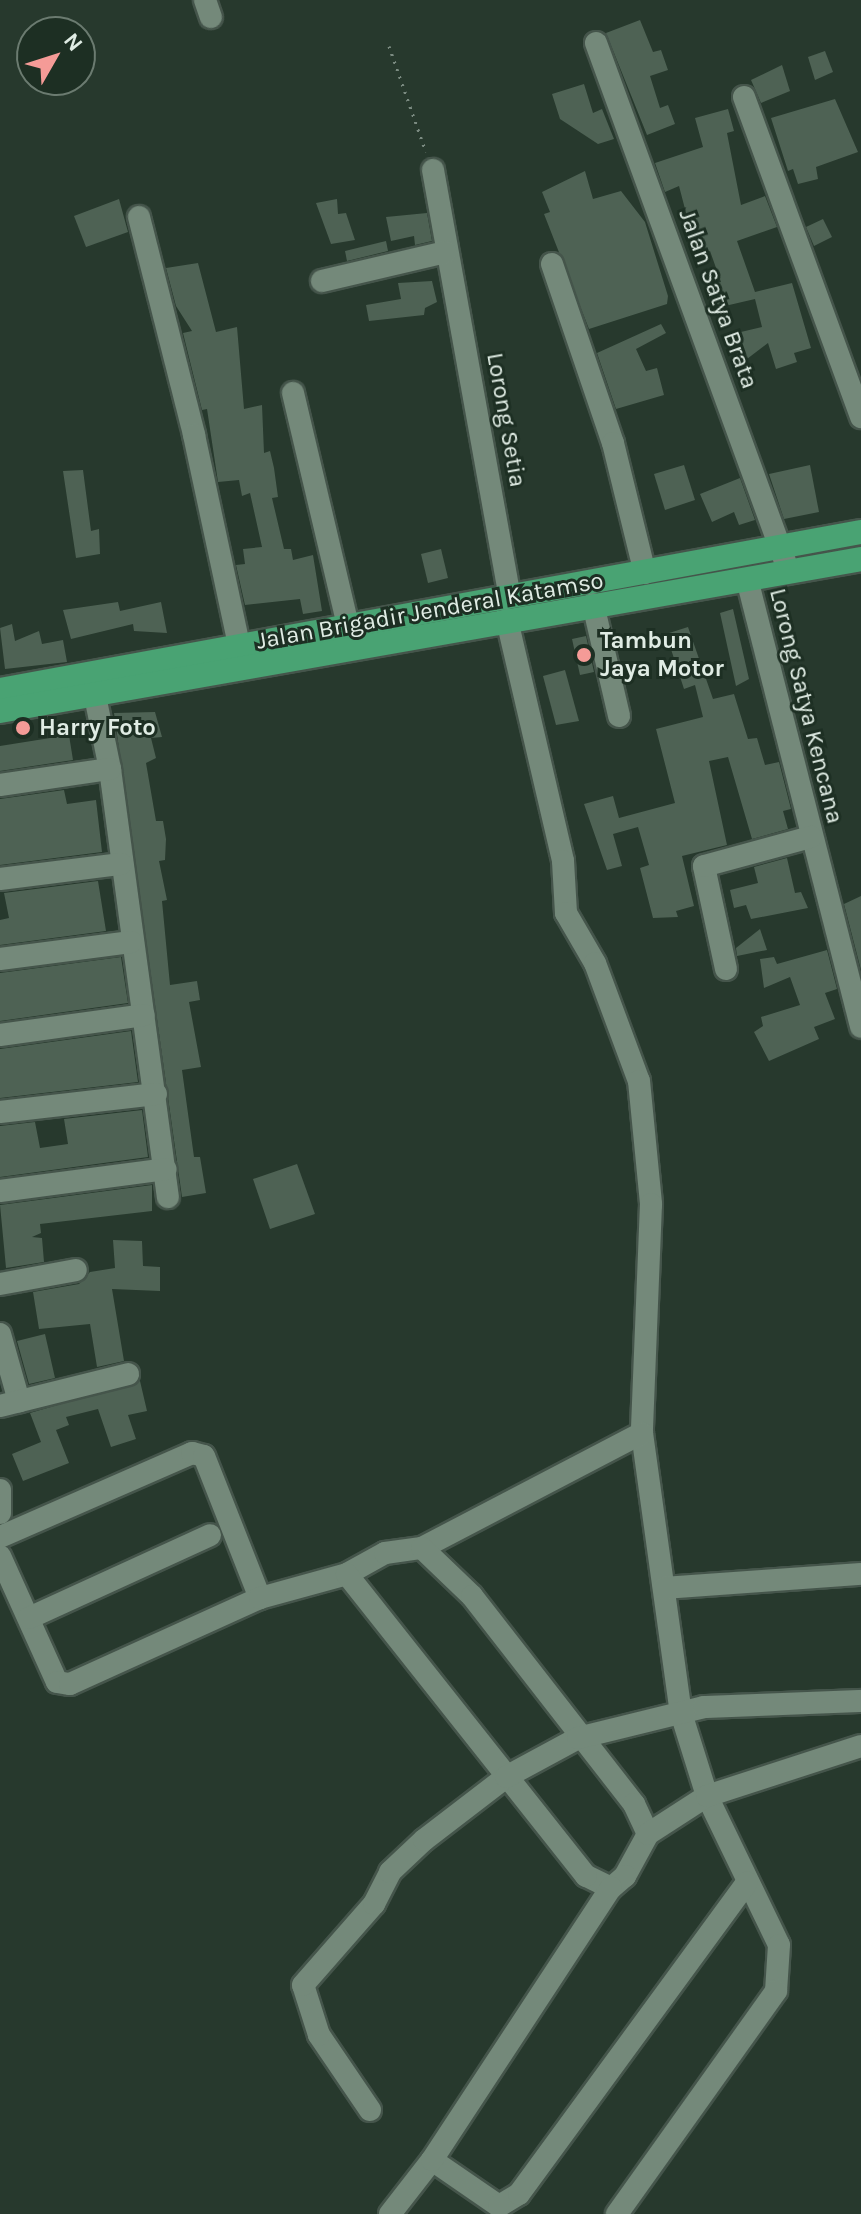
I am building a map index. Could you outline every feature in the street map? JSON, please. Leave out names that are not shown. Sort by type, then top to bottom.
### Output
[{"type":"main road","name":"Jalan Brigadir Jenderal Katamso","points":[[7,699],[95,696],[509,608],[645,573],[861,532]]},
{"type":"main road","name":"Jalan Brigadir Jenderal Katamso","points":[[7,699],[239,645],[348,626],[509,608],[593,604],[748,583],[861,559]]},
{"type":"street","name":"Jalan Satya Brata","points":[[596,43],[791,574]]},
{"type":"street","points":[[744,97],[861,417]]},
{"type":"street","name":"Lorong Setia","points":[[433,170],[446,252],[461,310],[509,608],[563,861],[566,913],[595,963],[639,1081],[651,1204],[642,1433],[681,1713],[707,1796],[779,1945],[776,1991],[617,2214]]},
{"type":"street","points":[[139,217],[194,435],[239,645]]},
{"type":"street","points":[[322,281],[446,252]]},
{"type":"street","points":[[552,264],[613,443],[645,573]]},
{"type":"street","points":[[293,393],[348,626]]},
{"type":"street","name":"Lorong Satya Kencana","points":[[748,583],[861,1027]]},
{"type":"street","points":[[593,604],[619,716]]},
{"type":"street","points":[[95,696],[110,769],[131,942],[156,1094],[168,1197]]},
{"type":"street","points":[[0,785],[110,769]]},
{"type":"street","points":[[726,969],[704,866],[811,837]]},
{"type":"street","points":[[0,879],[121,864]]},
{"type":"street","points":[[0,959],[131,942]]},
{"type":"street","points":[[0,1035],[144,1015]]},
{"type":"street","points":[[0,1112],[156,1094]]},
{"type":"street","points":[[0,1191],[166,1169]]},
{"type":"street","points":[[0,1284],[76,1270]]},
{"type":"street","points":[[0,1334],[10,1403],[128,1374]]},
{"type":"street","points":[[0,1556],[57,1682],[70,1684],[260,1598],[347,1574],[385,1553],[422,1548],[642,1433]]},
{"type":"street","points":[[0,1537],[192,1453],[204,1456],[260,1598]]},
{"type":"street","points":[[0,1490],[0,1513]]},
{"type":"street","points":[[29,1618],[210,1535]]},
{"type":"street","points":[[422,1548],[472,1596],[578,1738],[634,1804],[648,1834]]},
{"type":"street","points":[[347,1574],[586,1876],[611,1888]]},
{"type":"street","points":[[664,1588],[861,1574]]},
{"type":"street","points":[[370,2110],[319,2035],[303,1985],[374,1904],[390,1872],[424,1840],[506,1777],[578,1738],[704,1707],[861,1701]]},
{"type":"street","points":[[390,2214],[432,2160],[611,1888],[641,1855],[648,1834],[707,1796],[861,1746]]},
{"type":"street","points":[[432,2160],[499,2206],[519,2194],[747,1882]]},
{"type":"path","points":[[389,46],[433,170]]},
{"type":"building","points":[[640,20],[653,52],[661,50],[668,70],[650,76],[660,108],[668,105],[675,124],[647,135],[606,33]]},
{"type":"building","points":[[825,51],[833,72],[815,80],[808,57]]},
{"type":"building","points":[[782,65],[790,91],[761,103],[751,80]]},
{"type":"building","points":[[584,84],[593,113],[602,109],[614,139],[598,144],[560,119],[552,94]]},
{"type":"building","points":[[835,99],[858,152],[816,167],[818,179],[798,184],[793,169],[788,171],[771,118]]},
{"type":"building","points":[[728,109],[734,131],[727,133],[741,205],[765,196],[777,227],[737,241],[755,292],[792,283],[811,348],[794,353],[797,362],[776,369],[768,343],[743,362],[730,343],[728,335],[762,327],[755,299],[712,309],[706,285],[721,282],[710,251],[697,255],[679,186],[665,192],[655,163],[703,147],[695,118]]},
{"type":"building","points":[[585,171],[593,199],[621,191],[645,222],[668,296],[667,304],[589,329],[544,214],[550,212],[542,192]]},
{"type":"building","points":[[119,199],[128,232],[86,247],[74,216]]},
{"type":"building","points":[[337,199],[338,214],[346,213],[355,240],[331,244],[316,203]]},
{"type":"building","points":[[427,213],[432,241],[415,245],[414,236],[391,241],[386,217]]},
{"type":"building","points":[[823,219],[832,237],[814,246],[806,227]]},
{"type":"building","points":[[386,241],[388,251],[347,261],[345,251]]},
{"type":"building","points":[[198,263],[216,332],[237,327],[244,409],[262,405],[264,453],[270,451],[274,468],[278,497],[272,498],[284,549],[291,549],[293,560],[313,555],[322,611],[303,614],[300,599],[245,605],[236,565],[245,564],[243,549],[262,547],[250,493],[242,496],[239,480],[218,482],[207,409],[202,410],[183,333],[192,331],[176,306],[166,268]]},
{"type":"building","points":[[432,281],[437,302],[425,308],[424,315],[369,321],[366,305],[401,299],[398,283]]},
{"type":"building","points":[[661,324],[666,333],[636,349],[646,371],[657,368],[664,395],[616,409],[597,353]]},
{"type":"building","points":[[684,465],[695,500],[665,510],[654,474]]},
{"type":"building","points":[[810,465],[819,512],[784,519],[769,474]]},
{"type":"building","points":[[83,470],[91,531],[99,529],[100,554],[76,558],[63,471]]},
{"type":"building","points":[[740,478],[755,520],[739,525],[734,512],[712,522],[700,494]]},
{"type":"building","points":[[441,549],[448,578],[428,583],[421,554]]},
{"type":"building","points":[[118,602],[120,611],[161,602],[167,633],[134,631],[133,624],[71,639],[63,610]]},
{"type":"building","points":[[733,609],[749,679],[736,686],[720,613]]},
{"type":"building","points":[[12,624],[15,641],[39,631],[42,644],[63,640],[67,662],[5,669],[0,628]]},
{"type":"building","points":[[688,627],[713,699],[734,694],[748,739],[757,738],[765,765],[779,762],[791,809],[783,811],[788,829],[752,839],[728,757],[709,761],[727,845],[682,856],[694,906],[676,911],[678,917],[653,918],[640,868],[649,865],[638,827],[613,834],[622,866],[607,870],[584,804],[613,796],[619,818],[675,803],[656,729],[703,717],[695,685],[684,689],[666,634]]},
{"type":"building","name":"Tambun Jaya Motor","points":[[586,636],[594,672],[580,675],[572,639]]},
{"type":"building","points":[[565,670],[579,721],[556,725],[543,676]]},
{"type":"building","points":[[155,712],[162,737],[151,738],[156,758],[146,763],[156,821],[163,821],[166,839],[165,860],[159,861],[167,900],[162,901],[170,985],[197,981],[200,1000],[189,1002],[201,1067],[182,1070],[194,1157],[200,1157],[206,1193],[182,1197],[114,713]]},
{"type":"building","points":[[69,735],[73,760],[0,771],[0,746]]},
{"type":"building","points":[[64,790],[67,804],[96,800],[102,852],[0,865],[0,799]]},
{"type":"building","points":[[787,858],[795,893],[801,892],[808,908],[751,919],[746,905],[734,908],[730,890],[758,883],[754,867]]},
{"type":"building","points":[[98,881],[106,931],[0,945],[0,920],[9,918],[4,893]]},
{"type":"building","points":[[861,896],[861,970],[844,904]]},
{"type":"building","points":[[760,929],[767,950],[737,956],[736,948]]},
{"type":"building","points":[[827,950],[837,989],[825,993],[835,1019],[814,1027],[819,1039],[769,1061],[754,1032],[763,1026],[761,1017],[800,1005],[790,977],[764,988],[760,959],[774,957],[777,964]]},
{"type":"building","points":[[121,957],[128,1003],[0,1021],[0,973]]},
{"type":"building","points":[[131,1031],[138,1082],[0,1098],[0,1049]]},
{"type":"building","points":[[142,1110],[148,1157],[0,1177],[0,1126],[35,1122],[40,1148],[68,1144],[64,1119]]},
{"type":"building","points":[[297,1164],[315,1214],[270,1229],[253,1179]]},
{"type":"building","points":[[152,1185],[152,1211],[40,1224],[41,1233],[32,1237],[42,1238],[44,1262],[6,1268],[0,1205]]},
{"type":"building","points":[[113,1240],[142,1241],[143,1266],[160,1267],[160,1291],[112,1289],[124,1361],[97,1367],[90,1324],[39,1329],[33,1292],[79,1284],[90,1272],[115,1268]]},
{"type":"building","points":[[45,1334],[55,1378],[29,1384],[17,1341]]},
{"type":"building","points":[[140,1381],[147,1411],[128,1415],[136,1439],[111,1447],[98,1409],[66,1417],[69,1425],[56,1430],[69,1463],[23,1481],[12,1454],[41,1442],[30,1413]]},
{"type":"place","name":"Tambun Jaya Motor","points":[[584,655]]},
{"type":"place","name":"Harry Foto","points":[[23,728]]}]
